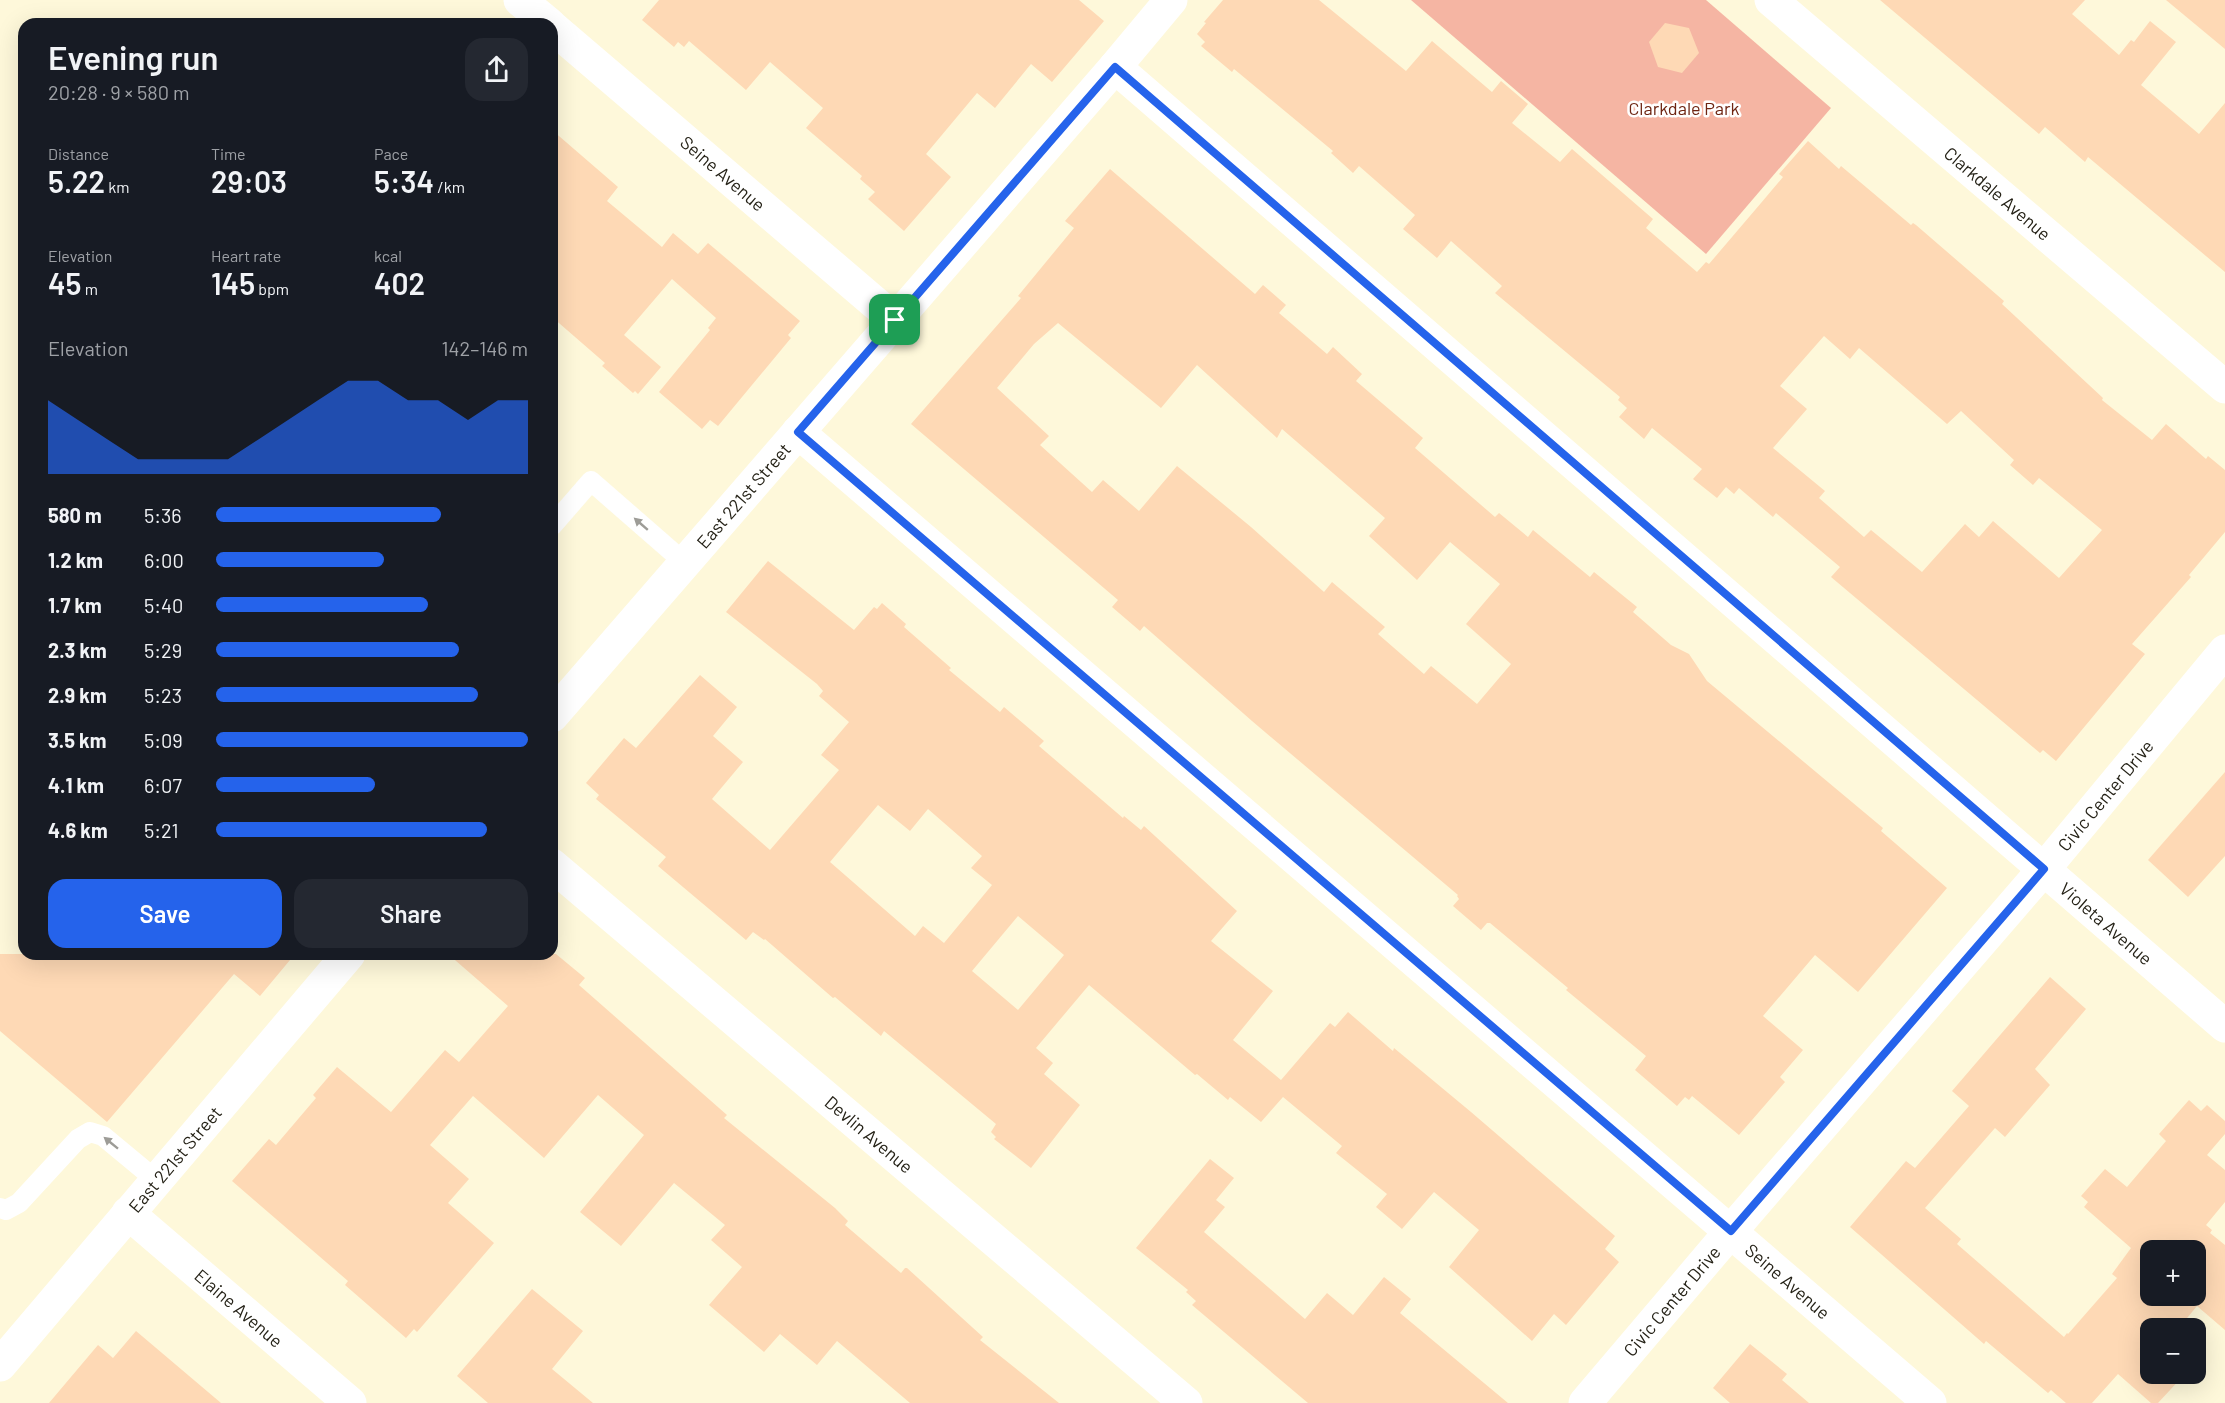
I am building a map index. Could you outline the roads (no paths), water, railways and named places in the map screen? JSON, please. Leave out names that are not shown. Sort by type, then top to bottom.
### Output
[{"type":"street","points":[[520,0],[542,18]]},
{"type":"street","name":"East 221st Street","points":[[558,709],[1171,0]]},
{"type":"street","name":"Clarkdale Avenue","points":[[1771,0],[2225,387]]},
{"type":"street","name":"Seine Avenue","points":[[558,32],[895,320]]},
{"type":"street","name":"Violeta Avenue","points":[[1115,67],[2225,1026]]},
{"type":"street","name":"Seine Avenue","points":[[798,432],[1930,1403]]},
{"type":"street","name":"Civic Center Drive","points":[[1585,1403],[2044,869],[2225,651]]},
{"type":"street","name":"Devlin Avenue","points":[[558,871],[1186,1403]]},
{"type":"street","name":"East 221st Street","points":[[4,1354],[128,1214],[344,960]]},
{"type":"street","name":"Elaine Avenue","points":[[128,1214],[350,1403]]},
{"type":"lane","points":[[558,519],[591,481],[685,563]]},
{"type":"lane","points":[[0,1208],[6,1210],[19,1203],[78,1139],[90,1132],[103,1136],[156,1180]]},
{"type":"park label","name":"Clarkdale Park","points":[[1684,108]]}]
